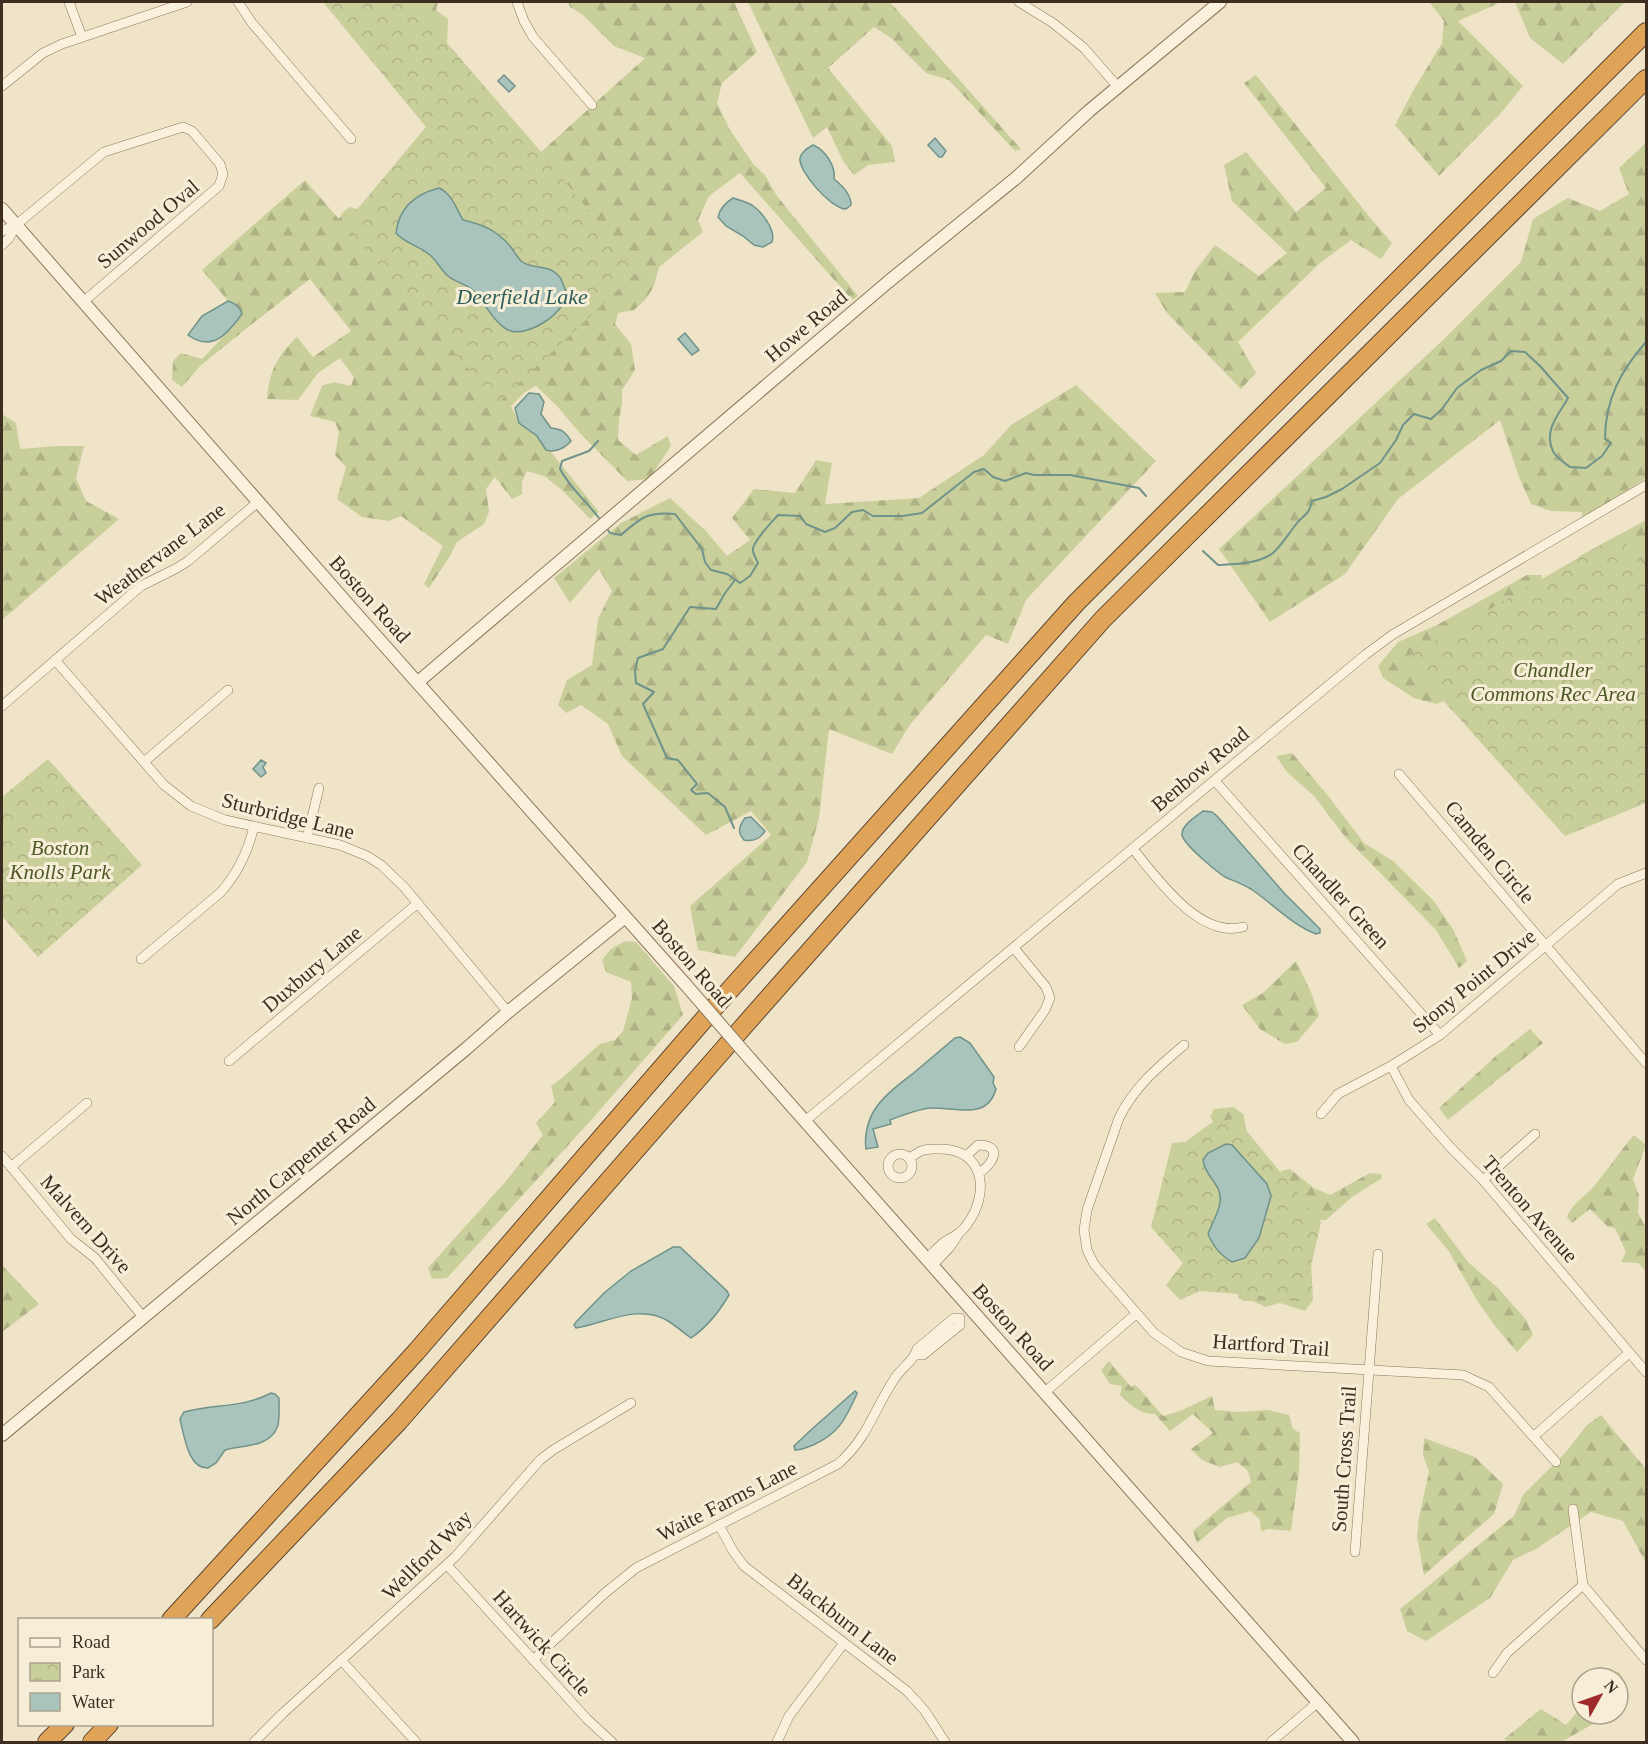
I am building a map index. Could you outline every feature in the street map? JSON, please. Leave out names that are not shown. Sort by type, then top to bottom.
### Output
[{"type":"highway","points":[[173,1618],[416,1352],[719,1002],[1076,603],[1647,32]]},
{"type":"highway","points":[[212,1618],[399,1421],[1103,619],[1647,79]]},
{"type":"highway","points":[[46,1743],[64,1726]]},
{"type":"highway","points":[[92,1743],[108,1726]]},
{"type":"street","points":[[69,2],[82,37]]},
{"type":"street","points":[[2,86],[43,53],[62,44],[187,2]]},
{"type":"street","points":[[238,2],[252,23],[351,139]]},
{"type":"street","points":[[517,2],[533,37],[592,105]]},
{"type":"street","points":[[1019,2],[1053,22],[1084,48],[1118,87]]},
{"type":"street","name":"Howe Road","points":[[418,682],[888,282],[1016,178],[1118,87],[1220,2]]},
{"type":"street","name":"Sunwood Oval","points":[[16,225],[104,152],[183,127],[192,131],[220,164],[223,174],[222,182],[216,190],[83,302]]},
{"type":"street","name":"Boston Road","points":[[2,209],[1353,1743]]},
{"type":"street","points":[[2,231],[16,225]]},
{"type":"street","points":[[2,245],[16,225]]},
{"type":"street","name":"Benbow Road","points":[[805,1121],[1339,676],[1392,635],[1647,485]]},
{"type":"street","name":"Weathervane Lane","points":[[2,706],[141,586],[188,561],[258,502]]},
{"type":"street","name":"Sturbridge Lane","points":[[55,660],[164,785],[191,806],[225,820],[339,845],[367,856],[393,876],[508,1012]]},
{"type":"street","points":[[144,762],[228,690]]},
{"type":"street","name":"Camden Circle","points":[[1399,774],[1647,1063]]},
{"type":"street","name":"Chandler Green","points":[[1215,780],[1440,1035]]},
{"type":"street","points":[[307,838],[319,788]]},
{"type":"street","points":[[141,959],[230,882],[245,857],[254,826]]},
{"type":"street","points":[[1133,849],[1177,902],[1187,910],[1221,928],[1233,930],[1243,927]]},
{"type":"street","name":"Stony Point Drive","points":[[1321,1114],[1338,1094],[1391,1066],[1440,1035],[1618,884],[1647,873]]},
{"type":"street","name":"Duxbury Lane","points":[[229,1061],[418,903]]},
{"type":"street","name":"North Carpenter Road","points":[[2,1435],[625,917]]},
{"type":"street","points":[[1014,948],[1046,987],[1050,998],[1045,1010],[1019,1047]]},
{"type":"street","name":"Hartford Trail","points":[[1184,1045],[1150,1074],[1126,1103],[1087,1210],[1084,1230],[1087,1250],[1094,1264],[1136,1314],[1167,1343],[1181,1352],[1208,1361],[1463,1376],[1481,1382],[1499,1397],[1556,1462]]},
{"type":"street","name":"Trenton Avenue","points":[[1391,1066],[1409,1100],[1483,1180],[1647,1372]]},
{"type":"street","points":[[11,1167],[87,1102]]},
{"type":"street","points":[[1483,1180],[1535,1134]]},
{"type":"street","points":[[966,1156],[978,1145],[991,1150],[994,1154],[993,1160],[979,1173]]},
{"type":"street","points":[[909,1158],[921,1150],[945,1149],[966,1156],[979,1173],[981,1181],[977,1204],[970,1220],[958,1235],[944,1242],[929,1262]]},
{"type":"street","name":"Malvern Drive","points":[[2,1156],[71,1239],[95,1258],[143,1317]]},
{"type":"street","name":"South Cross Trail","points":[[1355,1552],[1378,1254]]},
{"type":"street","name":"Waite Farms Lane","points":[[533,1660],[625,1575],[831,1468],[846,1456],[863,1436],[896,1376],[915,1355],[922,1355],[960,1325],[960,1318],[971,1308]]},
{"type":"street","points":[[1045,1392],[1136,1314]]},
{"type":"street","points":[[1534,1436],[1629,1353]]},
{"type":"street","name":"Wellford Way","points":[[254,1743],[266,1729],[447,1565],[540,1460],[632,1403]]},
{"type":"street","points":[[1573,1509],[1582,1585],[1647,1660]]},
{"type":"street","name":"Blackburn Lane","points":[[719,1525],[744,1566],[912,1696],[930,1717],[945,1743]]},
{"type":"street","name":"Hartwick Circle","points":[[447,1565],[587,1719],[612,1743]]},
{"type":"street","points":[[1493,1672],[1507,1653],[1582,1585]]},
{"type":"street","points":[[777,1743],[789,1716],[844,1643]]},
{"type":"street","points":[[341,1660],[416,1743]]},
{"type":"street","points":[[1271,1743],[1318,1702]]},
{"type":"green space","points":[[323,2],[411,2],[541,152],[638,271],[498,403],[344,225],[426,127]]},
{"type":"green space","points":[[411,2],[438,2],[436,10],[448,19],[447,43],[541,152],[645,58],[614,46],[583,15],[570,7],[568,2],[734,2],[757,52],[722,83],[717,103],[730,130],[754,165],[765,175],[777,196],[858,296],[852,300],[740,173],[709,196],[698,220],[703,232],[659,267],[654,286],[646,299],[634,310],[618,313],[615,324],[631,344],[635,370],[622,390],[618,440],[636,455],[668,436],[671,446],[649,479],[627,481],[536,386],[525,392],[511,406],[519,423],[537,436],[546,450],[551,452],[599,512],[590,519],[562,490],[544,476],[527,471],[522,482],[522,494],[512,499],[495,477],[486,489],[489,512],[484,524],[457,542],[429,588],[424,584],[443,546],[401,516],[389,521],[362,517],[337,499],[346,467],[335,455],[339,432],[335,422],[310,416],[322,386],[334,382],[351,386],[354,377],[340,358],[318,373],[298,400],[267,399],[275,365],[297,337],[313,357],[351,331],[310,279],[200,366],[182,387],[172,380],[173,361],[181,353],[202,359],[232,328],[242,314],[202,270],[305,180],[339,219],[350,207],[371,213],[483,385]]},
{"type":"green space","points":[[748,2],[890,2],[1021,149],[1015,151],[949,80],[926,73],[891,38],[874,27],[828,68],[892,146],[895,162],[868,165],[854,175],[843,161],[827,127],[813,138]]},
{"type":"green space","points":[[1429,2],[1497,2],[1458,21],[1523,86],[1500,114],[1439,176],[1395,125],[1442,43],[1444,21]]},
{"type":"green space","points":[[1515,2],[1625,2],[1563,64],[1530,38]]},
{"type":"green space","points":[[1256,75],[1392,243],[1381,259],[1351,240],[1319,264],[1238,342],[1256,373],[1241,389],[1167,313],[1155,293],[1185,292],[1195,271],[1215,245],[1259,276],[1287,253],[1232,201],[1224,165],[1246,152],[1296,212],[1326,188],[1244,83]]},
{"type":"green space","points":[[1646,143],[1646,478],[1582,519],[1582,512],[1551,511],[1531,504],[1519,477],[1500,420],[1398,499],[1345,574],[1270,622],[1219,549],[1444,339],[1521,262],[1533,219],[1568,198],[1600,211],[1629,194],[1619,168]]},
{"type":"green space","points":[[1076,385],[1156,461],[1026,600],[1008,644],[986,635],[909,726],[892,754],[829,729],[819,818],[807,862],[735,957],[698,950],[690,906],[771,835],[751,811],[706,835],[622,756],[608,724],[581,705],[566,713],[558,705],[567,680],[592,665],[598,619],[612,591],[599,569],[570,603],[554,578],[621,523],[670,498],[706,531],[727,556],[750,540],[732,518],[754,489],[795,493],[816,460],[832,463],[825,504],[919,498],[984,455],[1011,425]]},
{"type":"green space","points":[[2,414],[16,423],[20,449],[84,446],[76,478],[86,501],[119,519],[2,620]]},
{"type":"green space","points":[[1646,520],[1646,598],[1578,557]]},
{"type":"green space","name":"Chandler Commons Rec Area","points":[[1618,535],[1646,566],[1646,803],[1565,836],[1405,658]]},
{"type":"green space","points":[[1527,575],[1542,575],[1541,589],[1452,698],[1436,704],[1414,698],[1383,678],[1378,666],[1398,642],[1437,625]]},
{"type":"green space","points":[[1292,753],[1364,843],[1393,861],[1433,900],[1453,929],[1467,961],[1459,968],[1436,930],[1346,838],[1315,797],[1287,772],[1276,756]]},
{"type":"green space","name":"Boston Knolls Park","points":[[48,759],[142,865],[38,957],[2,916],[2,797]]},
{"type":"green space","points":[[625,941],[636,942],[674,986],[683,1015],[593,1118],[447,1278],[432,1279],[428,1268],[506,1181],[543,1135],[536,1123],[555,1102],[551,1086],[600,1044],[615,1040],[623,1031],[632,998],[631,982],[606,972],[602,960],[611,949]]},
{"type":"green space","points":[[1296,961],[1311,992],[1319,1016],[1297,1042],[1285,1044],[1260,1029],[1242,1005],[1263,993]]},
{"type":"green space","points":[[1530,1029],[1543,1043],[1448,1120],[1439,1108],[1496,1056]]},
{"type":"green space","points":[[1234,1107],[1244,1115],[1248,1147],[1218,1129],[1210,1117],[1214,1109]]},
{"type":"green space","points":[[1237,1119],[1321,1222],[1311,1267],[1313,1300],[1200,1291],[1180,1300],[1166,1285],[1183,1263],[1151,1227],[1172,1143],[1185,1142],[1214,1121]]},
{"type":"green space","points":[[1634,1135],[1646,1145],[1633,1179],[1639,1195],[1638,1213],[1646,1228],[1646,1271],[1638,1263],[1621,1262],[1626,1252],[1615,1228],[1608,1227],[1590,1209],[1572,1223],[1567,1217],[1572,1208],[1595,1185]]},
{"type":"green space","points":[[1290,1169],[1314,1188],[1330,1195],[1370,1173],[1381,1174],[1382,1178],[1352,1197],[1326,1220],[1305,1220],[1280,1179],[1281,1171]]},
{"type":"green space","points":[[1435,1218],[1468,1262],[1498,1288],[1527,1321],[1533,1335],[1517,1352],[1478,1302],[1448,1250],[1426,1224]]},
{"type":"green space","points":[[2,1265],[39,1304],[2,1332]]},
{"type":"green space","points":[[1311,1266],[1313,1300],[1305,1311],[1280,1303],[1265,1307],[1253,1301],[1238,1298],[1238,1294]]},
{"type":"green space","points":[[1109,1361],[1131,1387],[1135,1385],[1163,1416],[1212,1396],[1215,1410],[1238,1412],[1268,1410],[1289,1415],[1293,1429],[1300,1433],[1299,1471],[1291,1531],[1268,1529],[1261,1531],[1260,1520],[1251,1511],[1227,1518],[1197,1543],[1193,1531],[1251,1482],[1248,1471],[1237,1462],[1220,1467],[1202,1460],[1191,1449],[1213,1433],[1193,1414],[1170,1431],[1155,1414],[1145,1413],[1132,1406],[1120,1395],[1122,1386],[1110,1384],[1101,1370]]},
{"type":"green space","points":[[1601,1415],[1646,1469],[1646,1563],[1623,1521],[1591,1512],[1536,1549],[1513,1560],[1490,1598],[1426,1641],[1407,1631],[1400,1609],[1514,1516],[1523,1495],[1566,1452],[1587,1425]]},
{"type":"green space","points":[[1424,1438],[1475,1457],[1503,1484],[1494,1514],[1424,1575],[1417,1537],[1429,1472],[1423,1455]]},
{"type":"green space","points":[[1541,1709],[1566,1725],[1570,1720],[1570,1726],[1590,1726],[1561,1742],[1508,1742],[1504,1739]]},
{"type":"water","points":[[504,75],[515,86],[509,92],[498,81]]},
{"type":"water","points":[[935,138],[946,151],[942,157],[939,157],[928,145]]},
{"type":"water","points":[[813,145],[829,159],[834,179],[848,194],[851,205],[846,209],[832,203],[824,196],[804,171],[800,158]]},
{"type":"water","name":"Deerfield Lake","points":[[439,188],[450,198],[463,220],[495,232],[526,264],[547,268],[557,274],[566,292],[565,300],[553,316],[525,331],[508,330],[494,318],[472,289],[451,278],[430,255],[396,233],[401,216],[410,203],[423,194]]},
{"type":"water","points":[[733,198],[750,204],[760,212],[772,232],[772,242],[763,247],[754,245],[726,226],[718,217],[723,206]]},
{"type":"water","points":[[228,301],[237,305],[242,314],[225,334],[205,342],[188,335],[202,316]]},
{"type":"water","points":[[685,333],[699,350],[692,355],[678,339]]},
{"type":"water","points":[[529,393],[539,394],[544,402],[541,414],[551,428],[567,435],[571,441],[566,446],[556,450],[546,450],[537,436],[519,423],[515,408]]},
{"type":"water","points":[[261,760],[266,763],[263,767],[266,773],[261,777],[253,769]]},
{"type":"water","points":[[1203,811],[1212,812],[1217,816],[1285,894],[1320,929],[1320,933],[1316,934],[1307,930],[1251,889],[1225,877],[1194,851],[1184,839],[1182,831]]},
{"type":"water","points":[[751,817],[765,831],[756,839],[744,840],[740,834],[740,826],[745,818]]},
{"type":"water","points":[[960,1037],[970,1043],[994,1077],[993,1083],[996,1089],[992,1099],[978,1109],[931,1108],[910,1112],[890,1120],[891,1124],[873,1129],[878,1147],[866,1149],[869,1123],[879,1104],[894,1088],[955,1038]]},
{"type":"water","points":[[1226,1144],[1232,1145],[1267,1184],[1271,1196],[1259,1238],[1245,1258],[1232,1262],[1217,1250],[1208,1234],[1218,1210],[1220,1197],[1216,1185],[1206,1171],[1203,1160],[1208,1153]]},
{"type":"water","points":[[673,1247],[680,1247],[729,1295],[712,1319],[697,1334],[691,1338],[668,1321],[646,1314],[622,1316],[576,1328],[574,1325],[576,1322],[604,1293],[631,1271]]},
{"type":"water","points":[[855,1391],[857,1393],[848,1412],[835,1431],[822,1441],[795,1450],[794,1446]]},
{"type":"water","points":[[271,1393],[279,1398],[279,1422],[273,1434],[254,1445],[225,1450],[216,1463],[208,1468],[196,1464],[186,1445],[181,1424],[180,1419],[184,1412],[250,1401]]},
{"type":"waterway","points":[[1203,551],[1218,565],[1239,564],[1267,557],[1308,512],[1312,501],[1342,489],[1380,463],[1403,425],[1414,414],[1431,419],[1442,409],[1457,388],[1481,370],[1501,361],[1511,351],[1525,352],[1568,398],[1553,423],[1550,444],[1556,455],[1570,467],[1586,468],[1602,456],[1611,443],[1605,439],[1611,399],[1629,363],[1646,342]]},
{"type":"waterway","points":[[598,441],[589,451],[562,461],[560,469],[599,518]]},
{"type":"waterway","points":[[608,530],[610,533],[621,535],[645,517],[666,513],[675,514],[702,549],[705,562],[711,570],[727,574],[740,583],[750,576],[758,563],[753,548],[778,515],[800,516],[806,524],[825,532],[835,528],[852,512],[863,510],[873,516],[903,516],[922,513],[974,472],[984,469],[993,477],[1005,481],[1026,473],[1070,475],[1139,488],[1146,496]]},
{"type":"waterway","points":[[734,828],[725,807],[708,793],[696,794],[691,790],[697,784],[678,760],[667,758],[643,704],[654,692],[636,683],[635,671],[638,658],[663,649],[690,607],[716,609],[735,580]]}]
